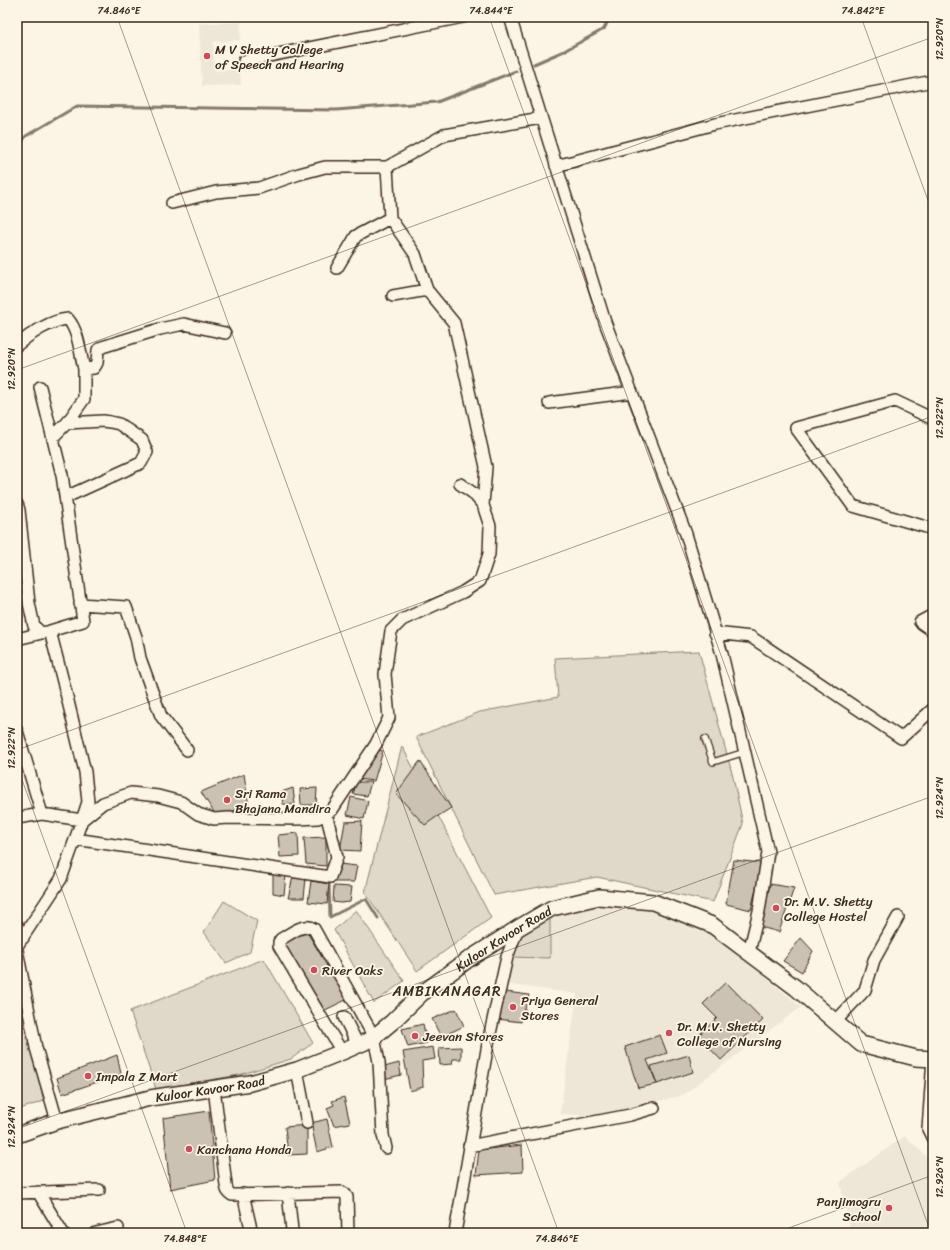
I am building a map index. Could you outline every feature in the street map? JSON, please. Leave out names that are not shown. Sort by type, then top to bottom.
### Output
[{"type":"main road","name":"Kuloor Kavoor Road","points":[[17,1135],[57,1121],[150,1098],[250,1083],[297,1070],[342,1052],[374,1037],[421,994],[469,959],[518,928],[552,908],[599,897],[653,902],[712,925],[796,988],[861,1044],[916,1058],[933,1059]]},
{"type":"street","points":[[244,61],[463,17]]},
{"type":"street","points":[[510,17],[605,322],[686,534],[722,654],[768,852],[759,911],[749,952]]},
{"type":"street","points":[[556,166],[715,124],[933,81]]},
{"type":"street","points":[[172,203],[216,192],[259,188],[299,174],[325,167],[387,167],[444,135],[541,118]]},
{"type":"street","points":[[387,167],[390,218],[415,254],[427,290],[454,323],[486,467],[483,505]]},
{"type":"street","points":[[337,268],[356,236],[390,218]]},
{"type":"street","points":[[393,296],[427,290]]},
{"type":"street","points":[[17,345],[28,335],[60,320],[68,319],[72,324],[84,369],[84,399],[67,423],[53,437]]},
{"type":"street","points":[[84,369],[94,368],[97,363],[98,350],[102,347],[160,330],[184,324],[225,332]]},
{"type":"street","points":[[17,639],[83,621],[62,475],[40,387]]},
{"type":"street","points":[[549,403],[632,392]]},
{"type":"street","points":[[933,419],[895,401],[796,428],[853,506],[933,529]]},
{"type":"street","points":[[66,497],[141,463],[147,452],[142,440],[119,424],[103,421],[67,423]]},
{"type":"street","points":[[17,818],[42,814],[82,820],[102,803],[131,793],[158,796],[181,802],[198,814],[214,819],[318,818],[332,810],[376,744],[390,718],[385,674],[391,631],[402,620],[463,592],[480,581],[489,554],[490,526],[483,505],[473,493],[460,484]]},
{"type":"street","points":[[17,504],[19,510],[28,603],[34,626],[45,632],[67,697],[85,772],[88,802],[61,879],[20,942]]},
{"type":"street","points":[[80,604],[126,607],[136,637],[140,658],[161,716],[187,750]]},
{"type":"street","points":[[933,615],[920,622],[933,631]]},
{"type":"street","points":[[716,633],[751,637],[901,738],[933,710]]},
{"type":"street","points":[[17,731],[42,814]]},
{"type":"street","points":[[75,839],[330,876],[337,857],[326,813]]},
{"type":"street","points":[[835,1022],[865,990],[874,960],[898,917]]},
{"type":"street","points":[[17,925],[20,942]]},
{"type":"street","points":[[342,1052],[279,946],[278,942],[281,939],[303,927],[314,929],[374,1037],[379,1062],[383,1134],[386,1148]]},
{"type":"street","points":[[455,1233],[489,1038],[507,956],[518,928]]},
{"type":"street","points":[[17,950],[36,1048],[57,1121]]},
{"type":"street","points":[[344,1017],[358,1045]]},
{"type":"street","points":[[933,1059],[931,1118],[928,1129],[933,1139]]},
{"type":"street","points":[[297,1070],[307,1123]]},
{"type":"street","points":[[214,1088],[227,1191],[232,1194],[342,1192],[347,1197],[348,1233]]},
{"type":"street","points":[[470,1146],[630,1115],[654,1108]]},
{"type":"street","points":[[17,1193],[100,1190]]},
{"type":"street","points":[[38,1192],[63,1233]]},
{"type":"street","points":[[288,1193],[292,1230]]},
{"type":"street","points":[[243,1194],[252,1233]]},
{"type":"street","points":[[96,1233],[118,1228]]},
{"type":"lane","points":[[705,739],[713,762],[744,752]]},
{"type":"shaded area","name":"M V Shetty College of Speech and Hearing","points":[[241,22],[240,40],[213,42],[215,71],[240,69],[241,85],[202,86],[199,24]]},
{"type":"shaded area","points":[[699,651],[733,777],[743,824],[713,902],[597,877],[494,895],[416,737],[480,712],[558,697],[555,658]]},
{"type":"shaded area","points":[[402,746],[491,918],[417,971],[365,892]]},
{"type":"shaded area","points":[[224,901],[257,921],[250,952],[226,963],[204,932]]},
{"type":"shaded area","name":"Dr. M.V. Shetty College of Nursing","points":[[578,904],[653,905],[723,941],[801,1007],[683,1095],[600,1116],[560,1114],[577,994],[504,984],[507,957],[550,913]]},
{"type":"shaded area","points":[[356,910],[404,981],[374,1003],[334,930]]},
{"type":"shaded area","points":[[550,913],[550,958],[507,957],[520,932]]},
{"type":"shaded area","points":[[264,959],[313,1043],[291,1059],[239,1075],[156,1089],[130,1011]]},
{"type":"shaded area","points":[[25,1024],[44,1101],[17,1110],[17,1027]]},
{"type":"shaded area","name":"Panjimogru School","points":[[905,1136],[933,1163],[933,1233],[851,1233],[840,1182]]},
{"type":"building","points":[[376,749],[383,751],[374,781],[358,779]]},
{"type":"building","points":[[420,761],[451,808],[425,825],[396,794]]},
{"type":"building","name":"Sri Rama Bhajana Mandira","points":[[244,774],[249,808],[215,814],[201,792]]},
{"type":"building","points":[[357,782],[371,782],[367,796],[353,794]]},
{"type":"building","points":[[293,788],[295,805],[283,804],[281,792]]},
{"type":"building","points":[[317,788],[316,805],[301,805],[300,789]]},
{"type":"building","points":[[351,797],[368,801],[364,819],[347,815]]},
{"type":"building","points":[[362,821],[360,851],[340,850],[345,822]]},
{"type":"building","points":[[298,833],[299,856],[280,857],[278,835]]},
{"type":"building","points":[[326,837],[326,866],[306,864],[304,838]]},
{"type":"building","points":[[734,860],[762,863],[751,910],[726,904]]},
{"type":"building","points":[[339,864],[357,866],[354,882],[331,882]]},
{"type":"building","points":[[273,873],[286,875],[284,895],[273,893]]},
{"type":"building","points":[[293,877],[306,878],[304,898],[288,898]]},
{"type":"building","points":[[311,881],[329,884],[327,904],[308,902]]},
{"type":"building","name":"Dr. M.V. Shetty College Hostel","points":[[770,884],[794,888],[779,932],[760,927]]},
{"type":"building","points":[[334,886],[352,887],[350,902],[333,902]]},
{"type":"building","name":"River Oaks","points":[[305,929],[348,999],[321,1012],[281,942]]},
{"type":"building","points":[[801,938],[813,951],[802,972],[783,961]]},
{"type":"building","points":[[726,982],[763,1020],[721,1060],[698,1036],[717,1018],[703,1004]]},
{"type":"building","name":"Priya General Stores","points":[[506,992],[529,995],[521,1022],[497,1019]]},
{"type":"building","points":[[456,1009],[464,1026],[441,1037],[432,1019]]},
{"type":"building","name":"Jeevan Stores","points":[[423,1024],[427,1043],[408,1047],[402,1029]]},
{"type":"building","points":[[660,1035],[667,1053],[647,1060],[657,1084],[638,1088],[625,1047]]},
{"type":"building","points":[[433,1047],[435,1059],[422,1061],[423,1087],[410,1091],[403,1052]]},
{"type":"building","points":[[461,1047],[461,1059],[453,1059],[452,1064],[440,1065],[439,1048]]},
{"type":"building","name":"Impala Z Mart","points":[[117,1055],[121,1074],[62,1094],[57,1078]]},
{"type":"building","points":[[689,1055],[693,1072],[657,1084],[651,1066]]},
{"type":"building","points":[[399,1063],[401,1075],[384,1079],[381,1068]]},
{"type":"building","points":[[344,1097],[350,1123],[334,1126],[327,1108],[334,1105],[332,1101]]},
{"type":"building","name":"Kanchana Honda","points":[[209,1111],[215,1180],[170,1189],[163,1118]]},
{"type":"building","points":[[327,1119],[333,1147],[317,1152],[311,1123]]},
{"type":"building","points":[[307,1125],[307,1154],[288,1155],[285,1127]]},
{"type":"building","points":[[522,1145],[523,1172],[476,1175],[479,1150]]},
{"type":"waterway","points":[[534,64],[564,51],[604,29],[607,23],[607,17]]},
{"type":"waterway","points":[[17,148],[26,136],[77,106],[336,110],[437,102],[516,71]]},
{"type":"waterway","points":[[329,884],[330,917],[366,899],[378,918]]},
{"type":"place","name":"M V Shetty College of Speech and Hearing","points":[[207,56]]},
{"type":"place","name":"Sri Rama Bhajana Mandira","points":[[227,800]]},
{"type":"place","name":"Dr. M.V. Shetty College Hostel","points":[[776,908]]},
{"type":"place","name":"River Oaks","points":[[314,970]]},
{"type":"place","name":"Priya General Stores","points":[[513,1007]]},
{"type":"place","name":"Dr. M.V. Shetty College of Nursing","points":[[669,1033]]},
{"type":"place","name":"Jeevan Stores","points":[[415,1036]]},
{"type":"place","name":"Impala Z Mart","points":[[88,1076]]},
{"type":"place","name":"Kanchana Honda","points":[[189,1149]]},
{"type":"place","name":"Panjimogru School","points":[[889,1208]]},
{"type":"district","name":"AMBIKANAGAR","points":[[447,991]]}]
